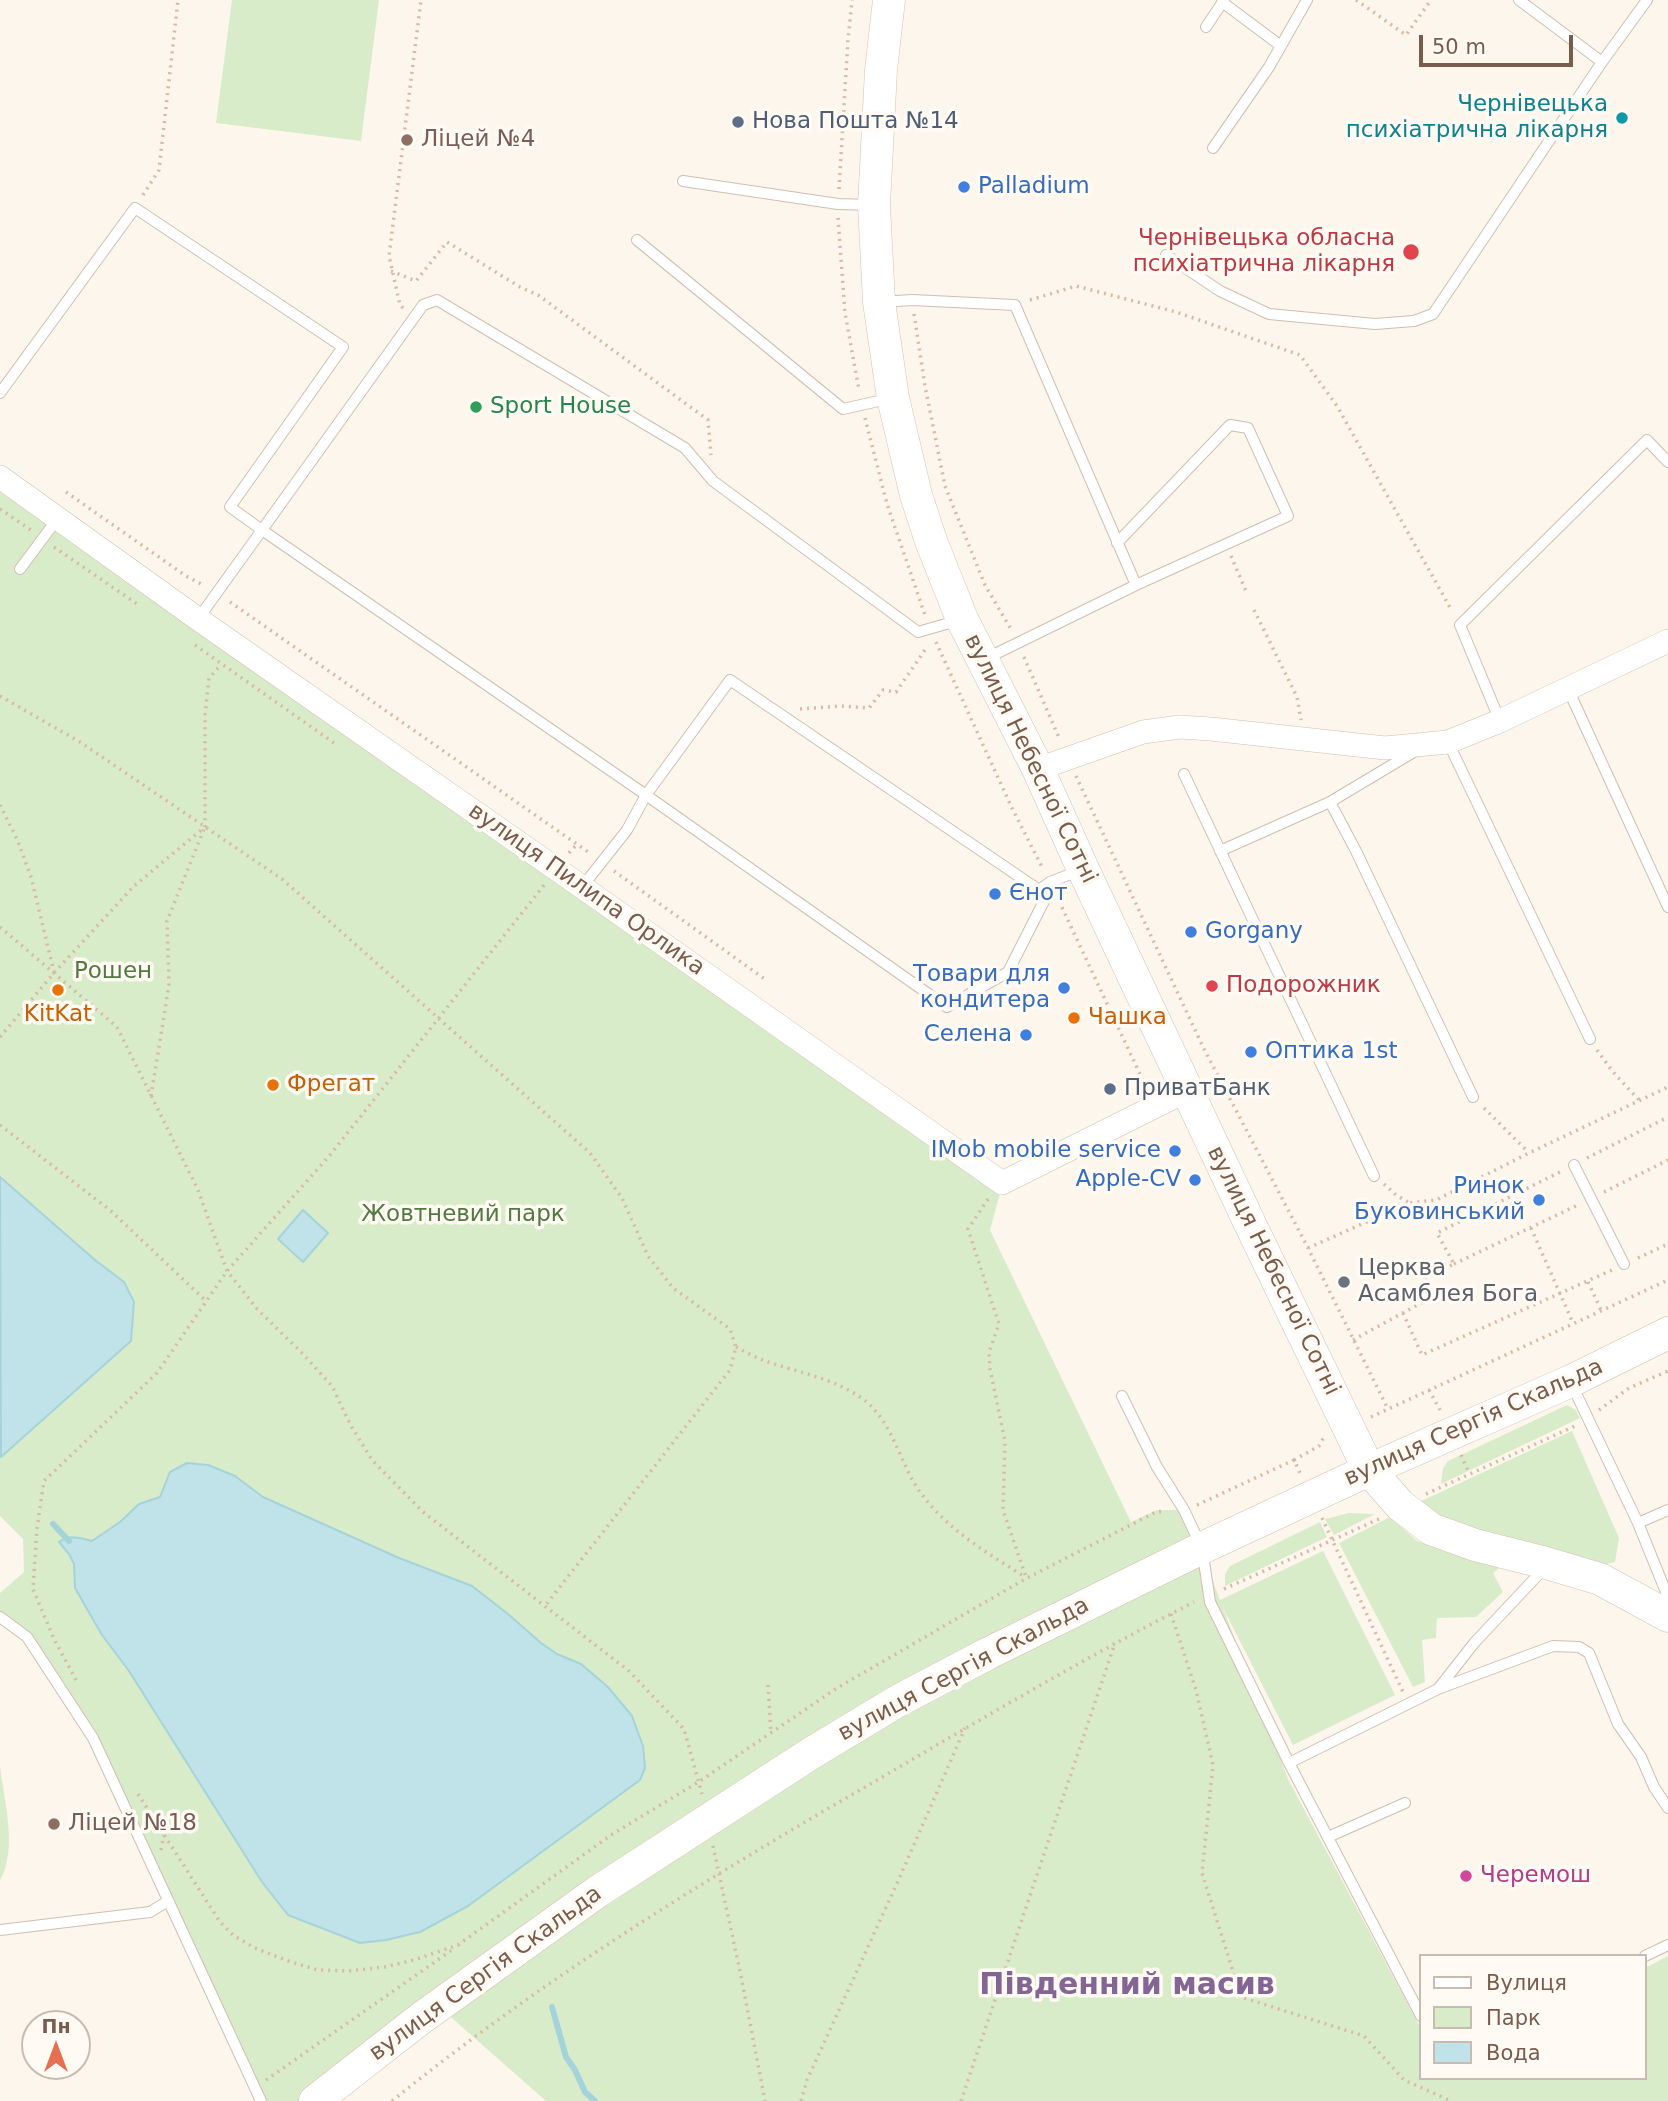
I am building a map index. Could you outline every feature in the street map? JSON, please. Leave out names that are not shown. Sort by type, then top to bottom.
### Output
[{"type":"street","name":"вулиця Небесної Сотні","points":[[889,0],[881,70],[874,205],[879,302],[892,398],[931,541],[962,620],[1038,769],[1348,1427],[1369,1470],[1400,1505],[1431,1529],[1475,1545],[1600,1579],[1668,1616]]},
{"type":"street","name":"вулиця Пилипа Орлика","points":[[0,478],[1002,1184],[1188,1090]]},
{"type":"street","points":[[1038,769],[1143,732],[1180,727],[1385,748],[1437,744],[1500,721],[1668,641]]},
{"type":"street","name":"вулиця Сергія Скальда","points":[[323,2099],[420,2019],[597,1892],[810,1754],[908,1696],[1202,1548],[1570,1381],[1668,1333]]},
{"type":"lane","points":[[1213,148],[1281,46],[1307,0]]},
{"type":"lane","points":[[1519,0],[1602,62]]},
{"type":"lane","points":[[1166,255],[1220,291],[1269,314],[1375,324],[1414,321],[1433,314],[1602,62],[1647,0]]},
{"type":"lane","points":[[1206,27],[1223,1],[1281,46]]},
{"type":"lane","points":[[683,181],[838,204],[874,205]]},
{"type":"lane","points":[[0,393],[135,208],[343,348],[230,507],[646,795],[947,1007],[1008,972],[1044,901],[1040,890],[730,680],[646,795],[627,830],[582,887]]},
{"type":"lane","points":[[637,240],[843,409],[892,398]]},
{"type":"lane","points":[[198,620],[414,316],[423,305],[437,300],[685,448],[713,481],[918,632],[962,620]]},
{"type":"lane","points":[[879,302],[912,300],[1015,305],[1136,585]]},
{"type":"lane","points":[[982,660],[1136,585],[1288,516],[1248,428],[1230,425],[1118,543]]},
{"type":"lane","points":[[1500,721],[1460,625],[1647,440],[1668,462]]},
{"type":"lane","points":[[20,569],[58,518]]},
{"type":"lane","points":[[1568,689],[1668,907]]},
{"type":"lane","points":[[1220,851],[1330,802],[1437,744],[1590,1039]]},
{"type":"lane","points":[[1184,774],[1374,1176]]},
{"type":"lane","points":[[1330,802],[1473,1097]]},
{"type":"lane","points":[[1040,890],[1050,882],[1083,869]]},
{"type":"lane","points":[[1574,1165],[1624,1265]]},
{"type":"lane","points":[[1570,1381],[1638,1523],[1668,1597]]},
{"type":"lane","points":[[1122,1396],[1202,1548],[1210,1602],[1289,1763],[1420,2014]]},
{"type":"lane","points":[[1638,1523],[1668,1510]]},
{"type":"lane","points":[[1438,1689],[1475,1642],[1546,1563]]},
{"type":"lane","points":[[0,1617],[27,1637],[93,1738],[261,2101]]},
{"type":"lane","points":[[1289,1763],[1438,1689],[1553,1646],[1579,1647],[1589,1653],[1618,1724],[1641,1757],[1654,1787],[1668,1808]]},
{"type":"lane","points":[[1328,1837],[1405,1803]]},
{"type":"lane","points":[[0,1930],[150,1912],[168,1901]]},
{"type":"lane","points":[[1647,1955],[1668,1945]]},
{"type":"path","points":[[135,208],[159,170],[178,0]]},
{"type":"path","points":[[414,316],[400,305],[389,256],[421,0]]},
{"type":"path","points":[[1356,0],[1406,34],[1431,0]]},
{"type":"path","points":[[391,271],[416,281],[447,242],[520,287],[538,295],[708,420],[713,481]]},
{"type":"path","points":[[1015,305],[1076,286],[1176,312],[1300,355],[1337,406],[1460,625]]},
{"type":"path","points":[[912,300],[925,386],[946,486],[985,585],[1018,643],[1068,758],[1204,1049],[1388,1409]]},
{"type":"path","points":[[66,492],[186,576],[218,593],[766,979]]},
{"type":"path","points":[[1226,544],[1246,591]]},
{"type":"path","points":[[1254,610],[1297,697],[1301,739]]},
{"type":"path","points":[[777,711],[840,706],[869,708],[883,690],[896,692],[934,637]]},
{"type":"path","points":[[151,1097],[169,985],[167,921],[205,827],[205,715],[209,678],[220,665]]},
{"type":"path","points":[[0,696],[80,742],[282,879],[590,1153],[622,1198],[649,1256],[673,1288],[730,1329],[736,1347],[730,1370],[545,1606]]},
{"type":"path","points":[[0,805],[17,839],[31,877],[54,973]]},
{"type":"path","points":[[0,1037],[134,886],[205,827]]},
{"type":"path","points":[[80,1688],[54,1639],[33,1589],[37,1528],[44,1481],[157,1373],[227,1271],[330,1155],[577,844]]},
{"type":"path","points":[[0,927],[117,1027],[198,1190],[227,1271],[257,1309],[332,1386],[350,1424],[372,1460],[423,1512],[629,1671],[684,1729],[700,1781]]},
{"type":"path","points":[[1590,1039],[1640,1101]]},
{"type":"path","points":[[1308,1248],[1409,1203],[1436,1200],[1668,1087]]},
{"type":"path","points":[[1473,1097],[1529,1153]]},
{"type":"path","points":[[1454,1264],[1437,1233],[1668,1117]]},
{"type":"path","points":[[0,1125],[111,1211],[206,1301]]},
{"type":"path","points":[[1353,1340],[1434,1296],[1425,1278],[1668,1160]]},
{"type":"path","points":[[1374,1176],[1409,1203]]},
{"type":"path","points":[[988,1199],[968,1229],[999,1324],[989,1352],[1005,1441],[1003,1510],[1027,1578]]},
{"type":"path","points":[[1531,1228],[1573,1323]]},
{"type":"path","points":[[1403,1313],[1422,1355],[1668,1244]]},
{"type":"path","points":[[1348,1427],[1668,1280]]},
{"type":"path","points":[[1588,1282],[1601,1310]]},
{"type":"path","points":[[736,1347],[763,1360],[842,1387],[867,1403],[886,1423],[914,1482],[944,1521],[1027,1578]]},
{"type":"path","points":[[255,2088],[611,1835],[700,1781],[837,1688],[1027,1578],[1156,1512],[1184,1510],[1294,1460],[1409,1704]]},
{"type":"path","points":[[392,2101],[552,1982],[719,1874],[965,1728],[1171,1614],[1196,1690],[1213,1765],[1202,1873],[1241,1997],[1364,2036],[1404,2080],[1451,2101]]},
{"type":"path","points":[[961,2101],[1115,1643]]},
{"type":"path","points":[[768,1685],[771,1733]]},
{"type":"path","points":[[801,2101],[807,2080],[965,1728]]},
{"type":"path","points":[[132,1786],[220,1922],[234,1936],[255,1948],[318,1970],[348,1971],[414,1960],[458,1945]]},
{"type":"path","points":[[719,1874],[765,2101]]},
{"type":"green space","points":[[232,0],[379,0],[361,141],[216,123]]},
{"type":"green space","name":"Жовтневий парк","points":[[0,472],[1003,1182],[990,1230],[1131,1522],[1157,1510],[1181,1510],[1200,1547],[1220,1600],[1323,1551],[1395,1695],[1293,1745],[1223,1608],[1288,1779],[1420,2027],[1420,2080],[1647,2080],[1647,1967],[1668,1956],[1668,2101],[546,2101],[437,2005],[312,2101],[263,2101],[94,1738],[28,1635],[0,1614],[0,1593],[24,1572],[23,1539],[0,1516],[0,1458],[131,1341],[134,1302],[124,1282],[0,1177]],"holes":[[[187,1463],[208,1465],[235,1476],[263,1497],[399,1558],[472,1586],[541,1643],[557,1654],[581,1664],[645,1769],[640,1780],[468,1906],[386,1940],[360,1943],[288,1915],[262,1883],[129,1671],[102,1635],[75,1588],[74,1564],[59,1542],[79,1537],[92,1541],[120,1522],[139,1504],[160,1497],[166,1482]]]},
{"type":"green space","points":[[1567,1405],[1576,1410],[1580,1418],[1441,1484],[1443,1468],[1448,1461]]},
{"type":"green space","points":[[1572,1431],[1619,1538],[1615,1562],[1598,1566],[1475,1535],[1415,1504]]},
{"type":"green space","points":[[1349,1513],[1375,1514],[1334,1535],[1325,1519]]},
{"type":"green space","points":[[1390,1517],[1417,1541],[1502,1566],[1493,1573],[1503,1592],[1476,1617],[1437,1618],[1436,1638],[1422,1640],[1425,1682],[1413,1687],[1339,1543]]},
{"type":"green space","points":[[1320,1522],[1327,1537],[1225,1586],[1225,1574],[1230,1566]]},
{"type":"green space","points":[[0,1766],[9,1840],[5,1868],[0,1880]]},
{"type":"water","points":[[0,1177],[124,1282],[134,1302],[131,1341],[1,1457]]},
{"type":"water","points":[[303,1210],[328,1233],[303,1262],[278,1239]]},
{"type":"water","points":[[187,1463],[208,1465],[235,1476],[263,1497],[399,1558],[472,1586],[541,1643],[557,1654],[581,1664],[608,1687],[632,1716],[643,1746],[645,1768],[640,1780],[468,1906],[420,1932],[360,1943],[288,1915],[262,1882],[129,1671],[102,1635],[75,1588],[74,1564],[59,1542],[71,1537],[92,1541],[120,1522],[139,1504],[160,1497],[170,1472]]},
{"type":"waterway","points":[[53,1524],[69,1541]]},
{"type":"waterway","points":[[552,2007],[566,2057],[585,2092],[595,2101]]},
{"type":"place","name":"Чернівецька психіатрична лікарня","points":[[1622,118]]},
{"type":"place","name":"Нова Пошта №14","points":[[738,122]]},
{"type":"place","name":"Ліцей №4","points":[[407,140]]},
{"type":"place","name":"Palladium","points":[[964,187]]},
{"type":"place","name":"Чернівецька обласна психіатрична лікарня","points":[[1411,252]]},
{"type":"place","name":"Sport House","points":[[476,407]]},
{"type":"place","name":"Єнот","points":[[995,894]]},
{"type":"place","name":"Gorgany","points":[[1191,932]]},
{"type":"place","name":"Подорожник","points":[[1212,986]]},
{"type":"place","name":"Товари для кондитера","points":[[1064,988]]},
{"type":"place","name":"KitKat","points":[[58,990]]},
{"type":"place","name":"Чашка","points":[[1074,1018]]},
{"type":"place","name":"Селена","points":[[1026,1035]]},
{"type":"place","name":"Оптика 1st","points":[[1251,1052]]},
{"type":"place","name":"Фрегат","points":[[273,1085]]},
{"type":"place","name":"ПриватБанк","points":[[1110,1089]]},
{"type":"place","name":"IMob mobile service","points":[[1175,1151]]},
{"type":"place","name":"Apple-CV","points":[[1195,1180]]},
{"type":"place","name":"Ринок Буковинський","points":[[1539,1200]]},
{"type":"place","name":"Церква Асамблея Бога","points":[[1344,1282]]},
{"type":"place","name":"Ліцей №18","points":[[54,1824]]},
{"type":"place","name":"Черемош","points":[[1466,1876]]},
{"type":"district","name":"Південний масив","points":[[1127,1986]]},
{"type":"park label","name":"Рошен","points":[[113,972]]}]
